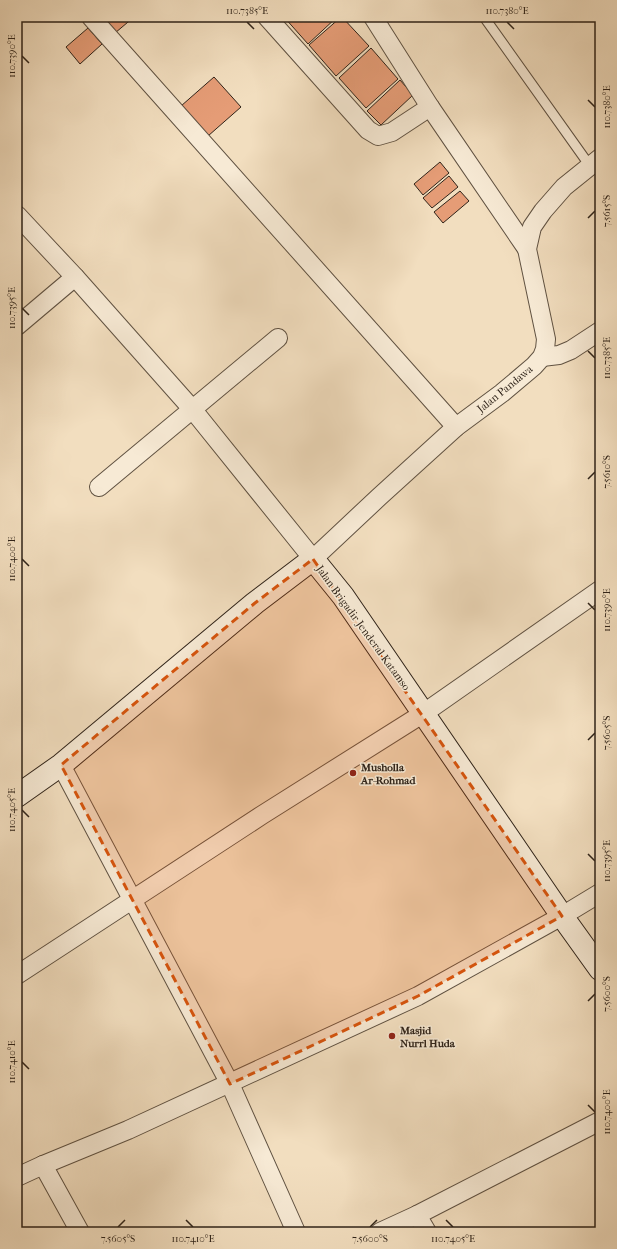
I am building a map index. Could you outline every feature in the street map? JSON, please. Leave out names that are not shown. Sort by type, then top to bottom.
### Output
[{"type":"main road","name":"Jalan Brigadir Jenderal Katamso","points":[[17,796],[60,765],[255,602],[314,559],[343,596],[562,916],[600,969]]},
{"type":"street","points":[[91,17],[456,427]]},
{"type":"street","points":[[267,17],[368,130],[378,136],[392,132],[430,107]]},
{"type":"street","points":[[373,17],[430,107],[527,249]]},
{"type":"street","name":"Jalan Pandawa","points":[[314,559],[456,427],[502,393],[534,366],[542,357],[546,340],[527,249],[532,227],[543,211],[564,187],[595,162]]},
{"type":"street","points":[[17,215],[75,277],[193,410],[314,559]]},
{"type":"street","points":[[17,326],[75,277]]},
{"type":"street","points":[[542,357],[559,355],[571,350],[600,331]]},
{"type":"street","points":[[99,487],[278,338]]},
{"type":"street","points":[[17,975],[133,901],[262,815],[424,713],[600,590]]},
{"type":"street","points":[[60,765],[230,1084],[296,1232]]},
{"type":"street","points":[[17,1177],[128,1130],[230,1084],[418,996],[600,894]]},
{"type":"street","points":[[380,1232],[600,1121]]},
{"type":"street","points":[[43,1165],[80,1232]]},
{"type":"street","points":[[417,1214],[427,1232]]},
{"type":"lane","points":[[484,17],[595,162]]},
{"type":"highlighted area","points":[[313,559],[562,916],[418,996],[230,1084],[61,765],[255,603]]},
{"type":"building","points":[[100,17],[134,17],[115,33]]},
{"type":"building","points":[[284,17],[337,17],[308,44]]},
{"type":"building","points":[[341,17],[369,46],[336,76],[309,45]]},
{"type":"building","points":[[88,28],[102,44],[80,64],[66,47]]},
{"type":"building","points":[[371,48],[398,79],[366,108],[339,78]]},
{"type":"building","points":[[214,77],[241,107],[208,136],[181,106]]},
{"type":"building","points":[[400,80],[413,95],[381,125],[367,111]]},
{"type":"building","points":[[440,162],[449,173],[423,195],[414,184]]},
{"type":"building","points":[[449,176],[458,187],[432,208],[423,198]]},
{"type":"building","points":[[460,191],[469,201],[443,223],[434,212]]},
{"type":"place","name":"Musholla Ar-Rohmad","points":[[353,773]]},
{"type":"place","name":"Masjid Nurrl Huda","points":[[392,1036]]}]
